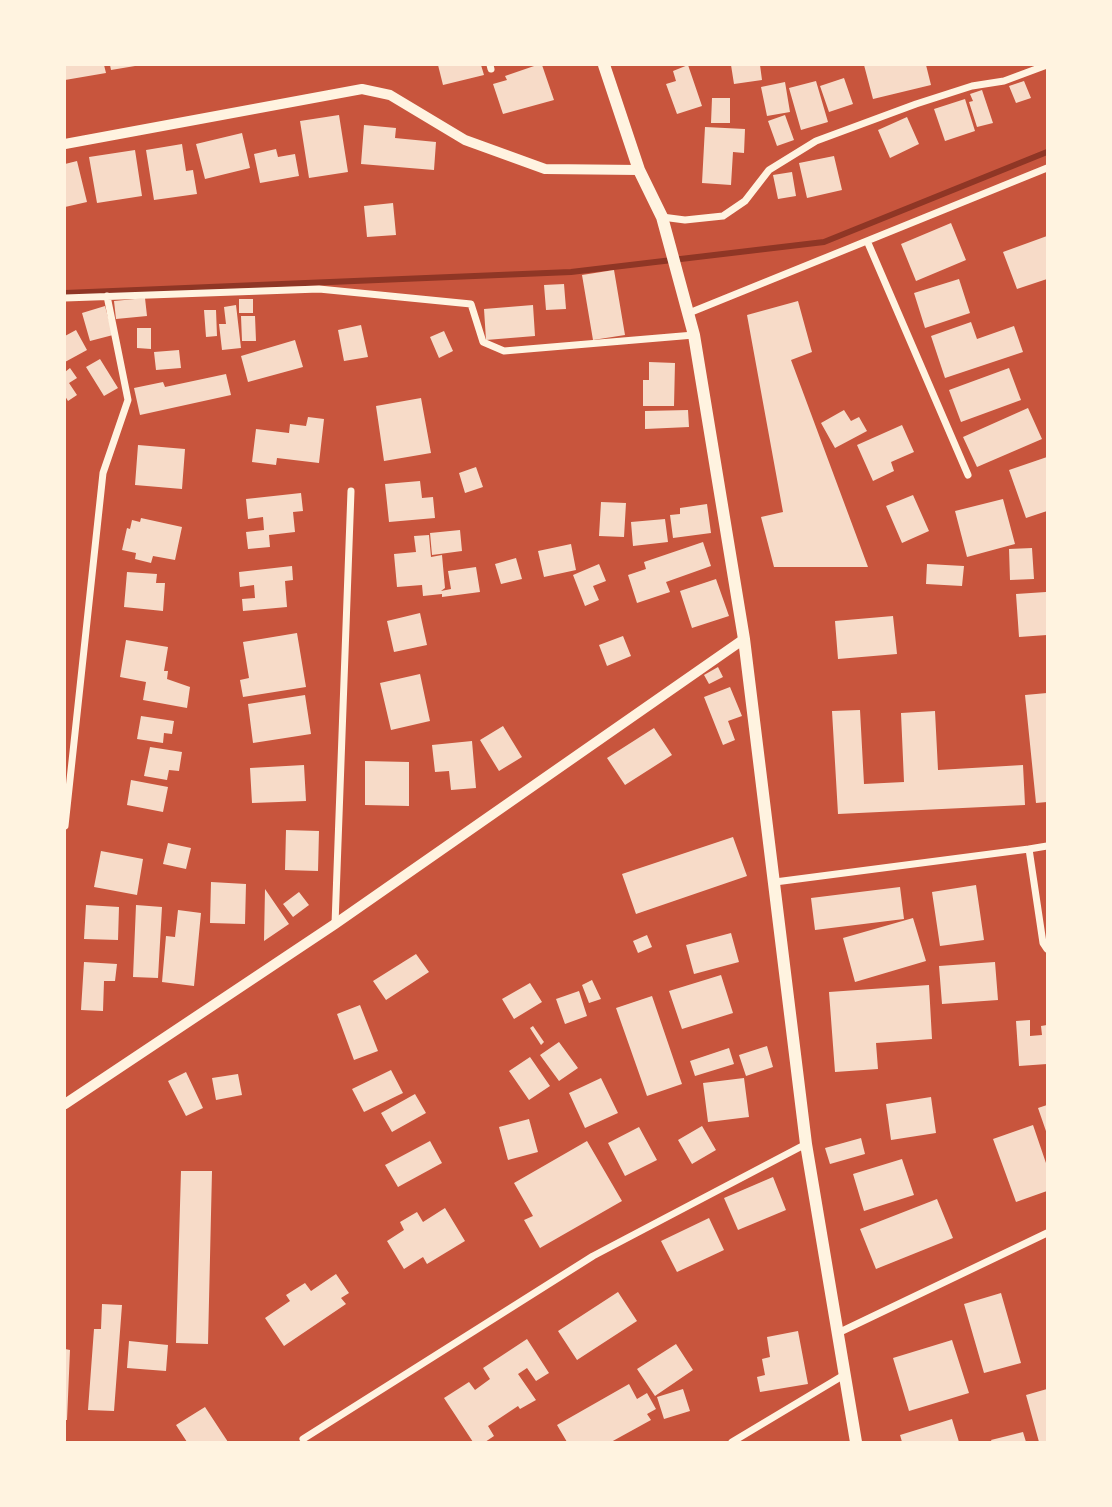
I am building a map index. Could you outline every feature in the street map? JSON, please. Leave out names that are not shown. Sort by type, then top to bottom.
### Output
[{"type":"main road","points":[[604,65],[639,170],[662,217],[694,335],[744,639],[806,1144],[856,1442]]},
{"type":"street","points":[[662,217],[685,220],[723,215],[746,201],[769,170],[816,141],[927,100],[972,86],[1004,81],[1047,65]]},
{"type":"street","points":[[65,144],[362,89],[390,96],[466,141],[545,169],[639,170]]},
{"type":"street","points":[[689,313],[868,243],[1047,168]]},
{"type":"street","points":[[868,243],[968,475]]},
{"type":"street","points":[[65,298],[319,289],[471,304],[482,342],[504,351],[694,335]]},
{"type":"street","points":[[65,826],[103,473],[128,400],[107,296]]},
{"type":"street","points":[[335,924],[351,491]]},
{"type":"street","points":[[65,1104],[335,924],[744,639]]},
{"type":"street","points":[[775,882],[1047,846]]},
{"type":"street","points":[[1029,849],[1043,943],[1047,949]]},
{"type":"street","points":[[303,1439],[593,1256],[806,1144]]},
{"type":"street","points":[[838,1333],[1047,1233]]},
{"type":"street","points":[[733,1442],[844,1376]]},
{"type":"building","points":[[65,65],[104,65],[106,73],[65,80]]},
{"type":"building","points":[[110,65],[135,65],[135,66],[111,70]]},
{"type":"building","points":[[438,65],[481,65],[484,75],[443,85]]},
{"type":"building","points":[[542,65],[554,100],[503,114],[493,84],[507,80],[505,76]]},
{"type":"building","points":[[688,65],[702,106],[677,114],[666,84],[676,81],[673,71]]},
{"type":"building","points":[[731,65],[760,65],[762,80],[734,84]]},
{"type":"building","points":[[864,65],[926,65],[931,85],[873,99]]},
{"type":"building","points":[[844,78],[853,104],[829,112],[820,86]]},
{"type":"building","points":[[816,81],[828,122],[801,130],[789,88]]},
{"type":"building","points":[[1024,81],[1031,98],[1016,103],[1009,86]]},
{"type":"building","points":[[785,82],[790,112],[767,116],[761,87]]},
{"type":"building","points":[[982,90],[993,123],[977,127],[969,102],[973,101],[970,94]]},
{"type":"building","points":[[712,98],[730,98],[730,123],[711,123]]},
{"type":"building","points":[[965,99],[975,131],[945,141],[934,109]]},
{"type":"building","points":[[339,115],[348,172],[309,178],[300,121]]},
{"type":"building","points":[[785,115],[794,140],[777,146],[768,121]]},
{"type":"building","points":[[907,117],[919,144],[890,158],[878,130]]},
{"type":"building","points":[[364,125],[396,128],[395,138],[436,142],[434,170],[361,164]]},
{"type":"building","points":[[705,127],[745,129],[744,153],[733,152],[731,185],[702,183]]},
{"type":"building","points":[[242,133],[250,168],[205,179],[196,144]]},
{"type":"building","points":[[182,144],[186,171],[193,170],[197,194],[154,200],[146,150]]},
{"type":"building","points":[[276,149],[278,157],[295,154],[299,176],[260,183],[254,154]]},
{"type":"building","points":[[135,150],[142,196],[97,203],[89,157]]},
{"type":"building","points":[[834,156],[842,190],[807,198],[799,163]]},
{"type":"building","points":[[77,161],[87,202],[65,207],[65,164]]},
{"type":"building","points":[[792,172],[796,196],[778,199],[773,175]]},
{"type":"building","points":[[393,203],[396,235],[367,237],[364,206]]},
{"type":"building","points":[[951,223],[966,260],[916,281],[901,244]]},
{"type":"building","points":[[1047,236],[1047,279],[1017,289],[1003,252]]},
{"type":"building","points":[[614,270],[625,335],[593,340],[582,275]]},
{"type":"building","points":[[959,279],[970,313],[925,328],[914,293]]},
{"type":"building","points":[[564,284],[566,309],[546,310],[544,285]]},
{"type":"building","points":[[145,298],[147,316],[116,319],[114,301]]},
{"type":"building","points":[[239,299],[253,299],[253,313],[239,313]]},
{"type":"building","points":[[798,301],[812,352],[791,360],[868,567],[774,567],[761,517],[783,512],[747,315]]},
{"type":"building","points":[[236,305],[241,348],[222,350],[219,324],[226,324],[224,307]]},
{"type":"building","points":[[533,305],[535,336],[486,340],[484,309]]},
{"type":"building","points":[[105,306],[113,335],[90,341],[82,313]]},
{"type":"building","points":[[204,310],[216,310],[217,336],[206,337]]},
{"type":"building","points":[[241,316],[255,316],[256,341],[242,341]]},
{"type":"building","points":[[971,322],[977,339],[1014,326],[1023,352],[945,378],[931,336]]},
{"type":"building","points":[[361,325],[368,357],[344,361],[338,330]]},
{"type":"building","points":[[137,328],[151,328],[151,349],[137,348]]},
{"type":"building","points":[[76,330],[87,350],[65,362],[65,336]]},
{"type":"building","points":[[444,331],[453,351],[439,358],[430,337]]},
{"type":"building","points":[[295,340],[303,367],[248,382],[241,356]]},
{"type":"building","points":[[179,350],[181,368],[156,370],[154,352]]},
{"type":"building","points":[[100,359],[118,388],[104,396],[86,367]]},
{"type":"building","points":[[649,362],[675,363],[674,406],[643,406],[643,380],[649,380]]},
{"type":"building","points":[[70,368],[77,378],[69,383],[77,395],[68,401],[65,396],[65,372]]},
{"type":"building","points":[[1009,368],[1021,400],[961,422],[949,390]]},
{"type":"building","points":[[226,374],[231,395],[140,415],[134,388],[163,382],[165,387]]},
{"type":"building","points":[[421,398],[431,453],[384,461],[376,406]]},
{"type":"building","points":[[1028,408],[1042,439],[977,467],[963,437]]},
{"type":"building","points":[[688,410],[689,427],[645,429],[645,411]]},
{"type":"building","points":[[844,410],[851,421],[859,417],[867,431],[835,448],[821,423]]},
{"type":"building","points":[[308,417],[324,419],[319,463],[277,458],[276,465],[252,462],[256,429],[289,433],[290,424],[306,426]]},
{"type":"building","points":[[902,425],[914,452],[891,462],[894,471],[873,481],[857,445]]},
{"type":"building","points":[[138,445],[185,449],[182,489],[135,485]]},
{"type":"building","points":[[1047,457],[1047,511],[1026,518],[1009,470]]},
{"type":"building","points":[[476,467],[483,487],[465,493],[459,473]]},
{"type":"building","points":[[420,481],[422,498],[433,497],[435,518],[389,522],[385,484]]},
{"type":"building","points":[[301,493],[303,511],[293,512],[295,532],[269,535],[270,547],[248,549],[246,532],[264,530],[263,517],[248,519],[246,499]]},
{"type":"building","points":[[913,495],[929,531],[902,543],[886,506]]},
{"type":"building","points":[[1003,499],[1015,544],[967,557],[955,511]]},
{"type":"building","points":[[601,502],[626,503],[624,537],[599,536]]},
{"type":"building","points":[[707,504],[711,533],[673,538],[670,515],[680,514],[680,508]]},
{"type":"building","points":[[141,518],[182,527],[175,560],[153,556],[151,563],[135,559],[136,553],[122,550],[127,528],[130,529],[132,520],[140,522]]},
{"type":"building","points":[[665,519],[668,542],[633,546],[631,522]]},
{"type":"building","points":[[460,530],[462,551],[432,555],[430,533]]},
{"type":"building","points":[[429,535],[431,557],[442,555],[445,588],[441,591],[451,589],[448,571],[476,567],[480,592],[442,597],[442,594],[423,596],[422,585],[397,587],[394,554],[416,552],[414,536]]},
{"type":"building","points":[[703,542],[711,566],[666,582],[670,592],[637,603],[628,575],[646,569],[644,562]]},
{"type":"building","points":[[571,544],[576,570],[544,577],[538,551]]},
{"type":"building","points":[[1032,548],[1034,579],[1010,580],[1009,549]]},
{"type":"building","points":[[516,558],[522,579],[501,584],[495,564]]},
{"type":"building","points":[[599,564],[606,581],[593,586],[599,600],[585,606],[573,575]]},
{"type":"building","points":[[927,564],[964,566],[962,586],[926,584]]},
{"type":"building","points":[[292,566],[293,580],[285,581],[287,607],[243,611],[242,599],[255,598],[254,585],[240,587],[239,572]]},
{"type":"building","points":[[127,572],[157,574],[156,583],[165,583],[163,611],[124,607]]},
{"type":"building","points":[[716,579],[729,616],[692,628],[680,591]]},
{"type":"building","points":[[1046,592],[1047,635],[1019,637],[1016,594]]},
{"type":"building","points":[[420,613],[427,645],[394,652],[387,621]]},
{"type":"building","points":[[893,616],[897,654],[838,659],[835,621]]},
{"type":"building","points":[[297,633],[306,687],[243,697],[240,680],[249,678],[243,642]]},
{"type":"building","points":[[623,636],[631,656],[607,666],[599,645]]},
{"type":"building","points":[[126,640],[168,647],[164,671],[168,671],[167,679],[190,687],[187,708],[143,700],[146,682],[120,677]]},
{"type":"building","points":[[718,667],[723,677],[709,684],[704,675]]},
{"type":"building","points":[[420,674],[430,721],[391,730],[380,683]]},
{"type":"building","points":[[730,687],[742,716],[728,721],[735,740],[723,745],[704,697]]},
{"type":"building","points":[[1047,693],[1047,802],[1036,803],[1025,695]]},
{"type":"building","points":[[305,695],[311,734],[253,743],[248,704]]},
{"type":"building","points":[[860,710],[864,784],[904,782],[901,713],[935,711],[938,770],[1023,765],[1025,805],[838,814],[832,711]]},
{"type":"building","points":[[141,716],[174,721],[172,734],[164,733],[163,743],[137,739]]},
{"type":"building","points":[[503,726],[522,757],[499,771],[480,740]]},
{"type":"building","points":[[654,728],[672,755],[625,785],[607,758]]},
{"type":"building","points":[[472,741],[476,788],[451,790],[449,771],[435,772],[432,745]]},
{"type":"building","points":[[150,747],[182,752],[179,771],[169,770],[167,780],[144,776]]},
{"type":"building","points":[[365,761],[409,762],[409,806],[365,805]]},
{"type":"building","points":[[304,765],[306,801],[252,803],[250,768]]},
{"type":"building","points":[[131,780],[168,787],[163,812],[127,805]]},
{"type":"building","points":[[286,830],[319,831],[318,871],[285,870]]},
{"type":"building","points":[[733,837],[747,876],[636,914],[622,874]]},
{"type":"building","points":[[168,843],[191,848],[186,869],[163,864]]},
{"type":"building","points":[[101,851],[143,859],[137,895],[94,887]]},
{"type":"building","points":[[211,882],[246,884],[245,924],[210,923]]},
{"type":"building","points":[[976,885],[984,940],[940,946],[932,892]]},
{"type":"building","points":[[900,887],[904,919],[815,930],[811,898]]},
{"type":"building","points":[[265,889],[289,924],[264,941]]},
{"type":"building","points":[[299,892],[309,905],[293,917],[283,904]]},
{"type":"building","points":[[86,905],[119,907],[118,940],[84,939]]},
{"type":"building","points":[[136,905],[162,907],[158,978],[133,977]]},
{"type":"building","points":[[178,910],[201,913],[194,986],[162,982],[166,936],[175,937]]},
{"type":"building","points":[[913,918],[926,961],[855,982],[843,938]]},
{"type":"building","points":[[731,933],[739,962],[694,974],[686,945]]},
{"type":"building","points":[[647,935],[652,947],[638,953],[633,941]]},
{"type":"building","points":[[416,954],[429,972],[386,1000],[373,981]]},
{"type":"building","points":[[84,962],[117,964],[115,981],[104,981],[103,1011],[81,1010]]},
{"type":"building","points":[[995,962],[998,1000],[942,1004],[939,966]]},
{"type":"building","points":[[721,975],[733,1013],[682,1029],[669,991]]},
{"type":"building","points":[[592,980],[601,999],[589,1003],[582,985]]},
{"type":"building","points":[[530,983],[542,1002],[514,1019],[502,999]]},
{"type":"building","points":[[929,985],[932,1039],[876,1043],[878,1069],[835,1072],[829,992]]},
{"type":"building","points":[[579,991],[587,1016],[565,1024],[556,999]]},
{"type":"building","points":[[652,996],[682,1084],[647,1096],[616,1008]]},
{"type":"building","points":[[360,1005],[378,1051],[354,1060],[337,1014]]},
{"type":"building","points":[[1030,1020],[1030,1036],[1042,1035],[1041,1026],[1047,1025],[1047,1064],[1019,1066],[1016,1021]]},
{"type":"building","points":[[533,1026],[544,1042],[541,1045],[530,1028]]},
{"type":"building","points":[[559,1042],[578,1068],[559,1081],[540,1055]]},
{"type":"building","points":[[767,1046],[773,1067],[746,1076],[739,1055]]},
{"type":"building","points":[[729,1048],[734,1064],[695,1076],[690,1061]]},
{"type":"building","points":[[530,1057],[550,1086],[529,1100],[509,1071]]},
{"type":"building","points":[[391,1070],[403,1093],[364,1112],[352,1089]]},
{"type":"building","points":[[186,1072],[203,1108],[186,1116],[168,1081]]},
{"type":"building","points":[[238,1074],[242,1095],[216,1100],[212,1078]]},
{"type":"building","points":[[601,1078],[618,1113],[585,1128],[569,1093]]},
{"type":"building","points":[[744,1078],[749,1117],[708,1122],[703,1083]]},
{"type":"building","points":[[415,1094],[426,1113],[392,1132],[381,1113]]},
{"type":"building","points":[[931,1097],[936,1133],[891,1140],[886,1104]]},
{"type":"building","points":[[1047,1105],[1047,1134],[1038,1108]]},
{"type":"building","points":[[529,1119],[538,1152],[508,1160],[499,1127]]},
{"type":"building","points":[[1033,1125],[1047,1166],[1047,1191],[1016,1202],[993,1139]]},
{"type":"building","points":[[702,1126],[716,1150],[692,1164],[678,1140]]},
{"type":"building","points":[[639,1127],[657,1160],[625,1176],[608,1143]]},
{"type":"building","points":[[861,1138],[865,1154],[830,1164],[825,1148]]},
{"type":"building","points":[[430,1141],[442,1163],[398,1187],[385,1165]]},
{"type":"building","points":[[587,1141],[622,1201],[540,1248],[524,1220],[533,1216],[514,1183]]},
{"type":"building","points":[[902,1159],[914,1195],[864,1211],[853,1174]]},
{"type":"building","points":[[181,1171],[212,1171],[208,1344],[176,1343]]},
{"type":"building","points":[[773,1177],[786,1210],[738,1230],[724,1198]]},
{"type":"building","points":[[937,1199],[953,1238],[876,1269],[860,1229]]},
{"type":"building","points":[[445,1208],[465,1241],[427,1264],[423,1257],[404,1269],[387,1241],[404,1230],[400,1222],[417,1212],[423,1222]]},
{"type":"building","points":[[709,1218],[724,1250],[677,1272],[661,1241]]},
{"type":"building","points":[[336,1274],[349,1293],[341,1298],[346,1304],[284,1346],[265,1318],[290,1301],[286,1295],[305,1283],[311,1291]]},
{"type":"building","points":[[618,1292],[637,1321],[577,1360],[558,1331]]},
{"type":"building","points":[[1001,1293],[1021,1363],[984,1373],[964,1304]]},
{"type":"building","points":[[102,1304],[122,1305],[114,1411],[88,1410],[94,1329],[101,1329]]},
{"type":"building","points":[[798,1331],[808,1384],[760,1392],[757,1377],[765,1375],[762,1359],[770,1357],[767,1337]]},
{"type":"building","points":[[527,1339],[549,1373],[536,1381],[527,1368],[518,1374],[536,1400],[520,1409],[518,1406],[488,1426],[494,1436],[485,1442],[473,1442],[444,1398],[469,1382],[475,1390],[490,1379],[483,1368]]},
{"type":"building","points":[[952,1340],[969,1393],[909,1411],[893,1358]]},
{"type":"building","points":[[129,1341],[168,1345],[166,1371],[127,1368]]},
{"type":"building","points":[[676,1344],[693,1370],[655,1396],[637,1369]]},
{"type":"building","points":[[65,1349],[70,1350],[67,1420],[65,1420]]},
{"type":"building","points":[[629,1384],[637,1399],[647,1393],[656,1409],[647,1414],[651,1420],[611,1442],[567,1442],[557,1425]]},
{"type":"building","points":[[683,1389],[690,1411],[664,1419],[657,1397]]},
{"type":"building","points":[[1047,1389],[1047,1442],[1039,1442],[1026,1395]]},
{"type":"building","points":[[205,1407],[228,1442],[187,1442],[176,1425]]},
{"type":"building","points":[[952,1419],[959,1442],[902,1442],[900,1435]]},
{"type":"building","points":[[1023,1432],[1026,1442],[991,1440]]},
{"type":"waterway","points":[[65,293],[571,272],[824,242],[1047,152]]}]
